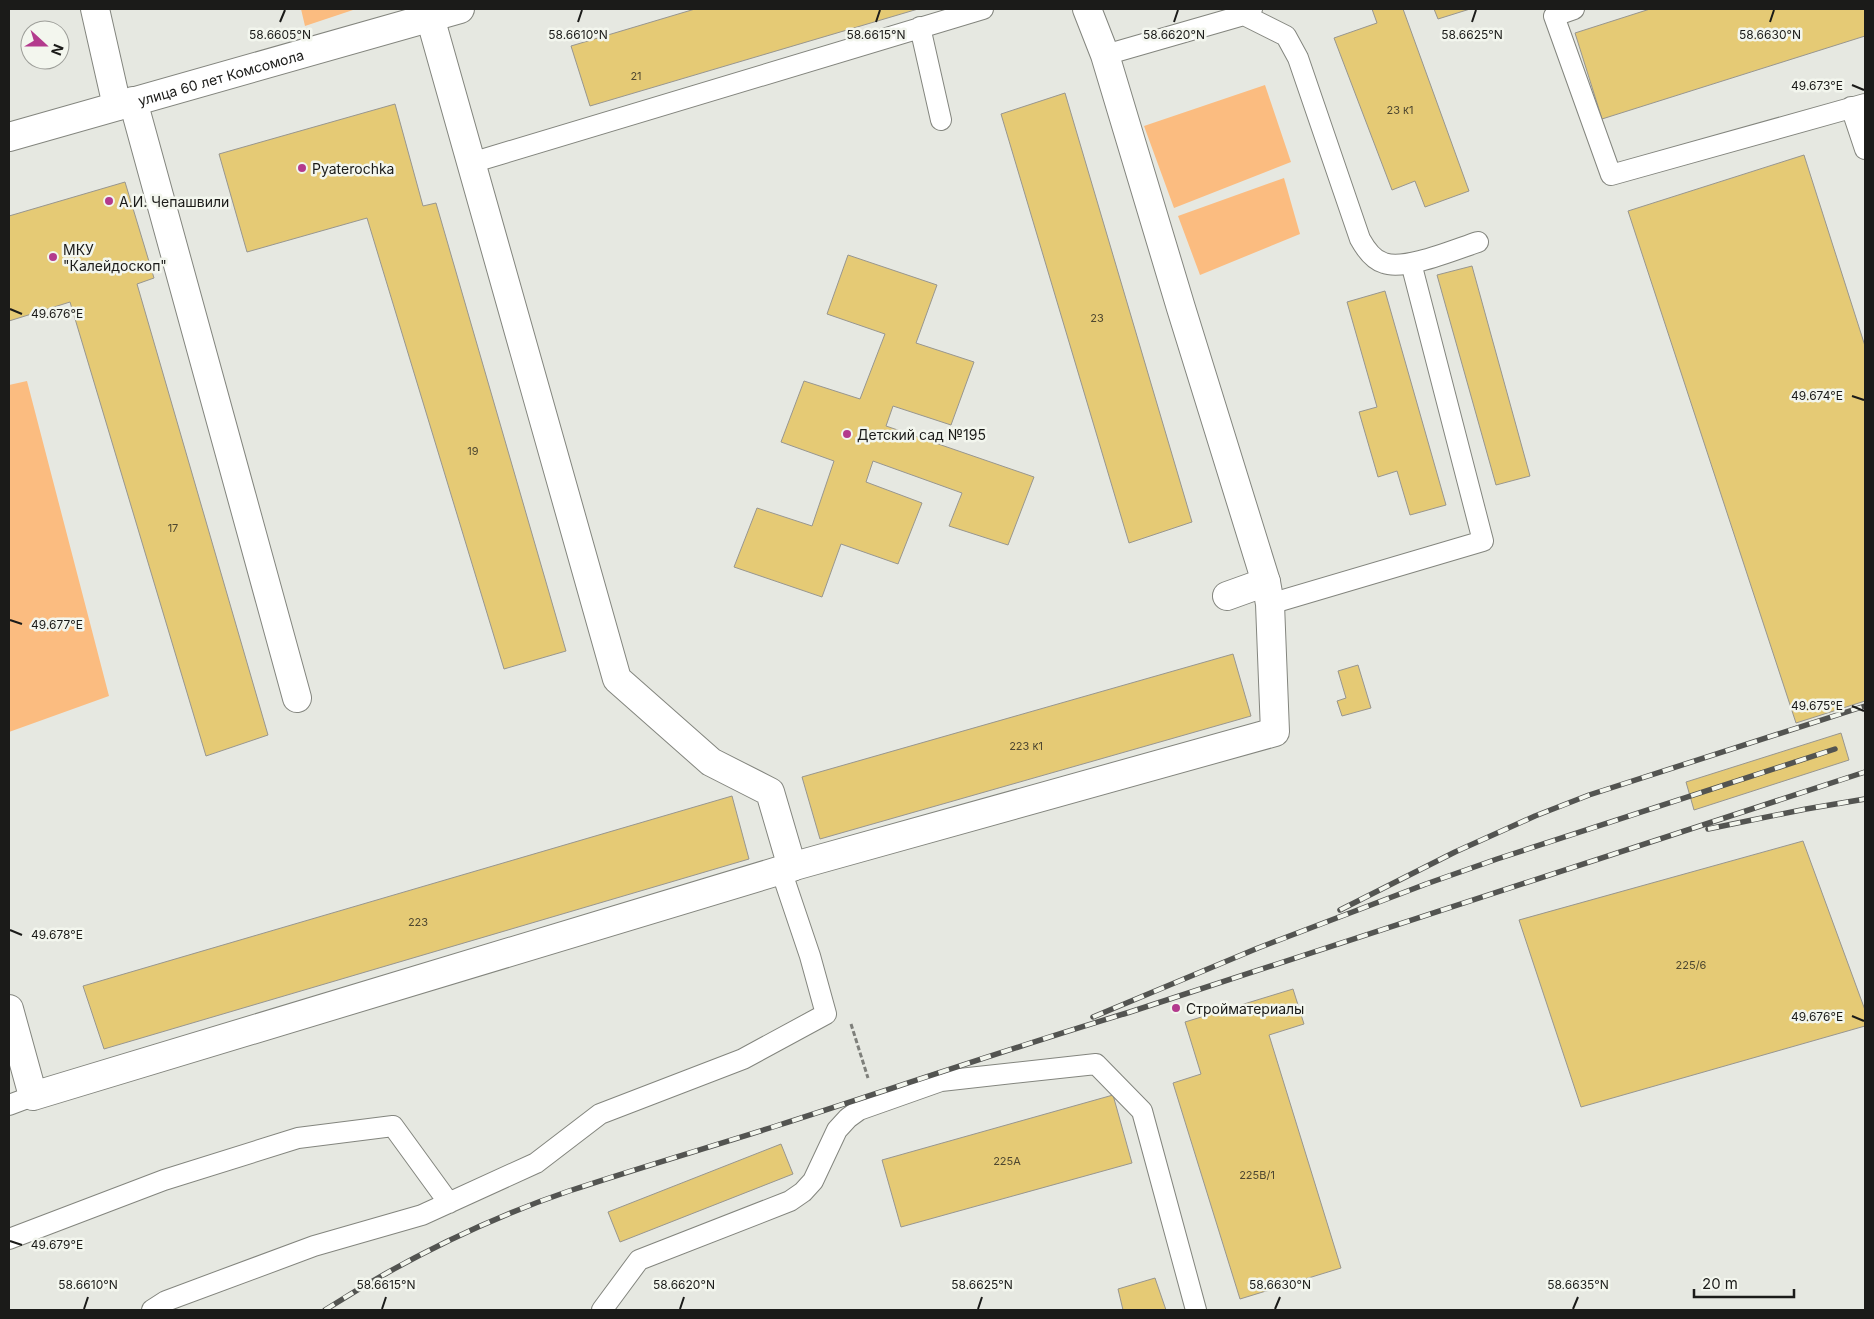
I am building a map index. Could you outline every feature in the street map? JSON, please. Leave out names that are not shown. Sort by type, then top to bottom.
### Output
[{"type":"street","points":[[95,9],[125,104],[297,698]]},
{"type":"street","name":"улица 60 лет Комсомола","points":[[9,136],[460,9]]},
{"type":"street","points":[[9,1009],[21,1101],[787,869],[1275,732],[1268,593],[1105,55],[1087,9]]},
{"type":"street","points":[[430,17],[617,679],[711,762],[770,792],[787,869]]},
{"type":"street","points":[[1227,596],[1268,593]]},
{"type":"lane","points":[[471,163],[983,9]]},
{"type":"lane","points":[[1574,9],[1554,16],[1611,175],[1858,105],[1865,148]]},
{"type":"lane","points":[[1105,55],[1248,12],[1286,36],[1298,58],[1360,239],[1366,248],[1382,263],[1393,266],[1410,263],[1478,242]]},
{"type":"lane","points":[[920,27],[941,120]]},
{"type":"lane","points":[[1268,593],[1483,541],[1410,263]]},
{"type":"lane","points":[[152,1310],[166,1301],[314,1246],[422,1215],[536,1163],[600,1114],[743,1060],[826,1014],[787,869]]},
{"type":"lane","points":[[602,1310],[639,1260],[790,1201],[803,1192],[813,1181],[837,1130],[859,1110],[941,1081],[1096,1064],[1142,1111],[1196,1310]]},
{"type":"lane","points":[[9,1239],[164,1180],[298,1138],[393,1126],[449,1203]]},
{"type":"shaded area","points":[[301,9],[356,9],[305,26]]},
{"type":"shaded area","points":[[1265,85],[1291,162],[1174,208],[1144,126]]},
{"type":"shaded area","points":[[1284,178],[1300,234],[1200,275],[1178,216]]},
{"type":"shaded area","points":[[27,381],[109,696],[9,732],[9,385]]},
{"type":"building","points":[[695,9],[918,9],[590,106],[571,46]]},
{"type":"building","points":[[1372,9],[1403,9],[1469,191],[1425,207],[1415,181],[1392,190],[1334,38],[1377,23]]},
{"type":"building","points":[[1434,9],[1470,9],[1438,19]]},
{"type":"building","points":[[1650,9],[1865,9],[1865,36],[1602,119],[1575,33]]},
{"type":"building","points":[[1065,93],[1192,522],[1129,543],[1001,114]]},
{"type":"building","points":[[395,104],[423,206],[436,203],[566,651],[504,669],[367,218],[247,252],[219,154]]},
{"type":"building","points":[[1804,155],[1865,346],[1865,701],[1796,723],[1628,211]]},
{"type":"building","points":[[125,182],[154,278],[137,284],[268,735],[206,756],[70,302],[9,321],[9,216]]},
{"type":"building","name":"Детский сад №195","points":[[848,255],[937,285],[916,343],[974,362],[951,425],[893,406],[886,426],[1034,477],[1008,545],[949,526],[962,493],[873,461],[866,482],[922,503],[898,564],[841,544],[822,597],[734,567],[757,508],[812,526],[834,461],[781,442],[804,381],[860,399],[885,334],[827,314]]},
{"type":"building","points":[[1472,266],[1530,476],[1496,485],[1437,275]]},
{"type":"building","points":[[1385,291],[1446,505],[1410,515],[1397,471],[1378,477],[1359,412],[1377,407],[1347,302]]},
{"type":"building","points":[[1233,654],[1251,716],[820,839],[802,777]]},
{"type":"building","points":[[1358,665],[1371,708],[1342,716],[1337,701],[1346,698],[1338,671]]},
{"type":"building","points":[[1841,733],[1849,760],[1694,810],[1686,782]]},
{"type":"building","points":[[732,796],[749,859],[104,1049],[83,986]]},
{"type":"building","points":[[1803,841],[1865,1010],[1865,1026],[1581,1107],[1519,920]]},
{"type":"building","points":[[1293,989],[1304,1024],[1269,1035],[1341,1268],[1240,1299],[1173,1083],[1201,1074],[1185,1022]]},
{"type":"building","points":[[1113,1095],[1132,1163],[901,1227],[882,1160]]},
{"type":"building","points":[[781,1144],[793,1174],[620,1242],[608,1212]]},
{"type":"building","points":[[1155,1278],[1166,1310],[1123,1310],[1118,1289]]},
{"type":"railway","points":[[1340,910],[1455,852],[1535,816],[1589,795],[1865,706]]},
{"type":"railway","points":[[1093,1017],[1258,948],[1426,884],[1835,749]]},
{"type":"railway","points":[[325,1310],[383,1275],[443,1243],[537,1202],[1130,1012],[1865,772]]},
{"type":"railway","points":[[1708,829],[1865,799]]},
{"type":"place","name":"Pyaterochka","points":[[302,168]]},
{"type":"place","name":"А.И. Чепашвили","points":[[109,201]]},
{"type":"place","name":"МКУ \"Калейдоскоп\"","points":[[53,257]]},
{"type":"place","name":"Детский сад №195","points":[[847,434]]},
{"type":"place","name":"Стройматериалы","points":[[1176,1008]]}]
